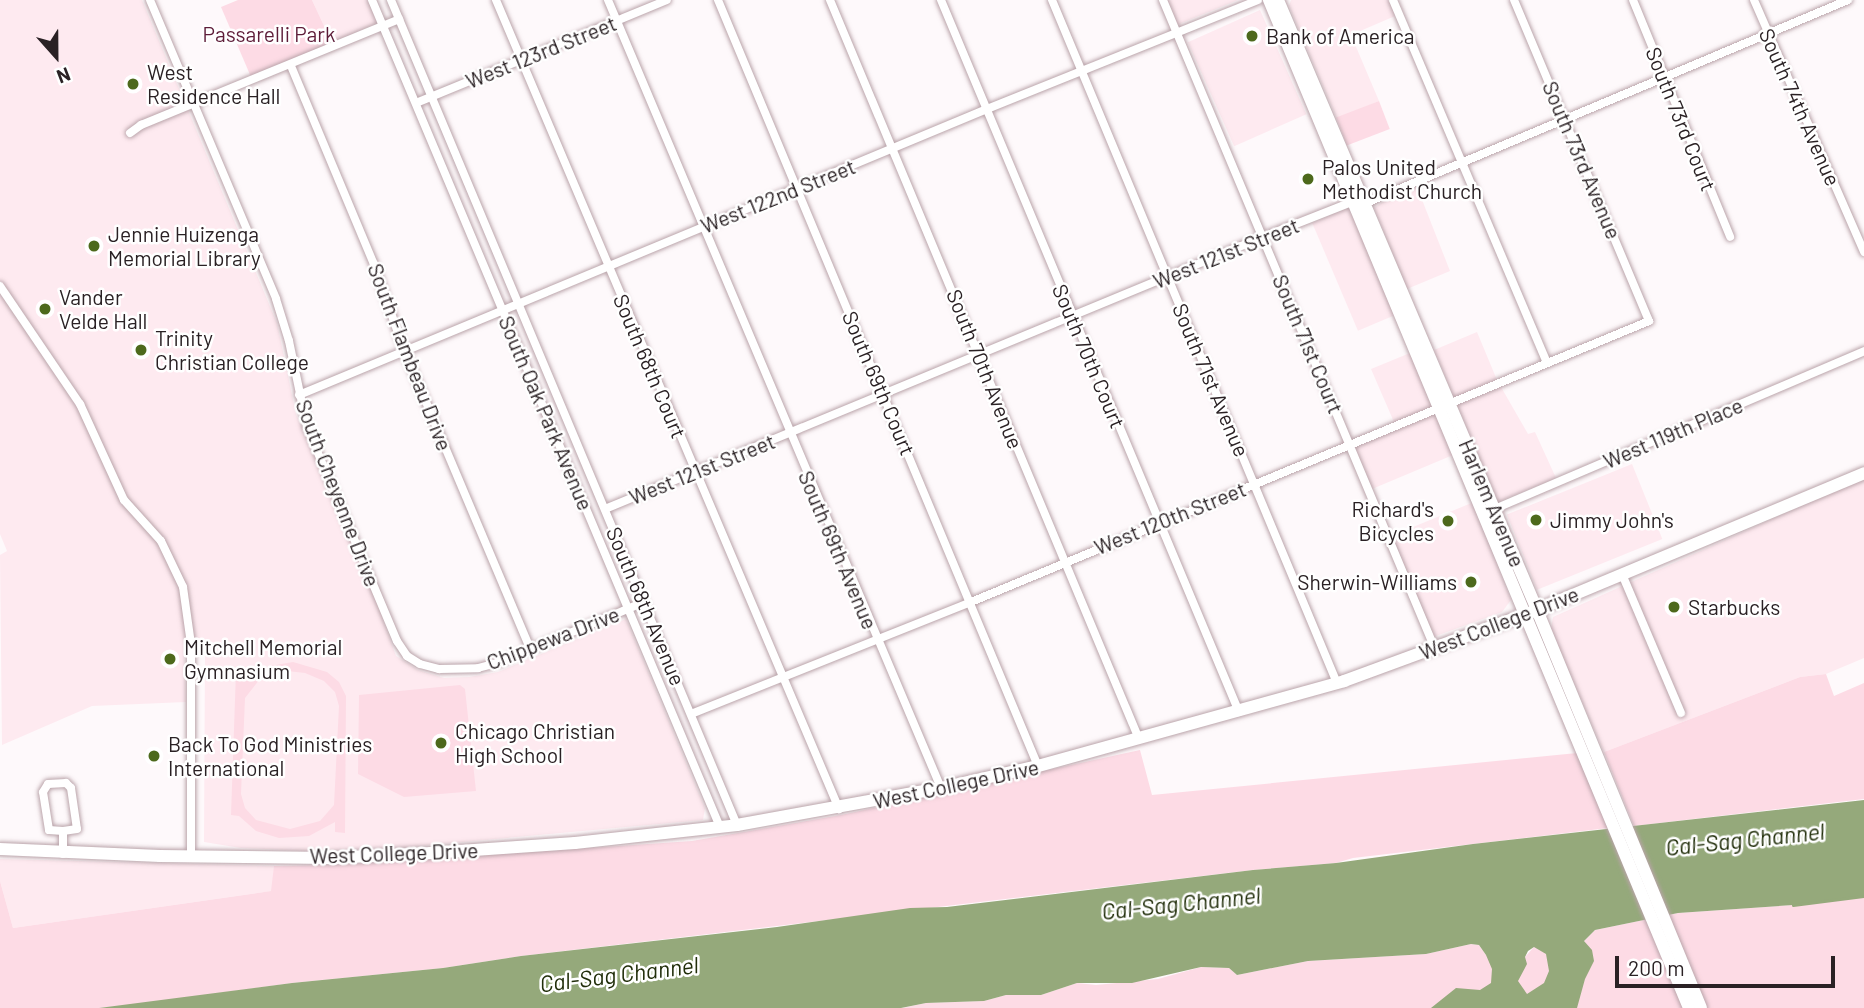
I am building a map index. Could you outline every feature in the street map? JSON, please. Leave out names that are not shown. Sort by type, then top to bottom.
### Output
[{"type":"main road","name":"Harlem Avenue","points":[[1269,0],[1352,202],[1488,511],[1524,615],[1612,807],[1667,939],[1701,1008]]},
{"type":"main road","name":"Harlem Avenue","points":[[1278,0],[1366,203],[1444,406]]},
{"type":"main road","name":"West College Drive","points":[[0,849],[63,854],[330,858],[575,843],[737,825],[838,809],[1038,766],[1337,683],[1538,610],[1864,473]]},
{"type":"main road","name":"Harlem Avenue","points":[[1488,511],[1538,610],[1612,807]]},
{"type":"main road","name":"Harlem Avenue","points":[[1667,939],[1689,1008]]},
{"type":"street","name":"South Cheyenne Drive","points":[[150,0],[279,308],[307,427],[397,641],[408,656],[420,664]]},
{"type":"street","name":"South Oak Park Avenue","points":[[372,0],[720,827]]},
{"type":"street","name":"South 68th Avenue","points":[[391,0],[737,825]]},
{"type":"street","name":"South 68th Court","points":[[496,0],[838,809]]},
{"type":"street","name":"South 69th Avenue","points":[[608,0],[876,640],[941,788]]},
{"type":"street","name":"West 123rd Street","points":[[415,103],[667,0]]},
{"type":"street","name":"South 69th Court","points":[[718,0],[1038,766]]},
{"type":"street","name":"South 70th Avenue","points":[[830,0],[1139,739]]},
{"type":"street","name":"South 70th Court","points":[[941,0],[1238,712]]},
{"type":"street","name":"South 71st Avenue","points":[[1052,0],[1337,683]]},
{"type":"street","name":"South 71st Court","points":[[1163,0],[1435,649]]},
{"type":"street","name":"West 122nd Street","points":[[299,395],[797,187],[1258,0]]},
{"type":"street","points":[[1393,0],[1547,363]]},
{"type":"street","name":"South 73rd Avenue","points":[[1514,0],[1649,321]]},
{"type":"street","name":"South 73rd Court","points":[[1633,0],[1730,237]]},
{"type":"street","name":"South 74th Avenue","points":[[1754,0],[1767,34],[1861,235],[1864,252]]},
{"type":"street","name":"West 121st Street","points":[[604,509],[1263,237],[1352,202],[1366,203],[1848,0]]},
{"type":"street","points":[[130,133],[400,19]]},
{"type":"street","name":"South Flambeau Drive","points":[[290,66],[374,264],[404,350],[530,649]]},
{"type":"street","points":[[0,286],[80,404],[124,500],[160,541],[183,587],[191,644],[191,857]]},
{"type":"street","name":"West 120th Street","points":[[691,714],[971,602],[1063,561],[1649,321]]},
{"type":"street","name":"West 119th Place","points":[[1488,511],[1864,352]]},
{"type":"street","points":[[1622,574],[1681,713]]},
{"type":"street","name":"Chippewa Drive","points":[[420,664],[439,669],[478,668],[644,603]]},
{"type":"street","points":[[66,783],[71,788],[77,830],[63,831],[49,830],[43,792],[48,784],[66,783]]},
{"type":"street","points":[[63,831],[63,854]]},
{"type":"shaded area","name":"Trinity Christian College","points":[[0,0],[142,0],[277,323],[296,414],[371,586],[396,656],[418,670],[444,678],[469,677],[498,672],[626,619],[705,808],[703,820],[397,848],[305,851],[241,848],[204,842],[205,651],[184,650],[186,702],[92,706],[2,745],[0,555],[7,551],[0,534]]},
{"type":"shaded area","points":[[312,0],[368,0],[377,23],[332,43]]},
{"type":"shaded area","points":[[1167,0],[1238,0],[1177,25]]},
{"type":"shaded area","points":[[1291,0],[1389,0],[1395,16],[1351,35],[1379,101],[1337,119],[1289,6]]},
{"type":"shaded area","points":[[1260,10],[1306,114],[1234,146],[1188,42]]},
{"type":"shaded area","points":[[1417,187],[1450,271],[1407,289],[1374,208],[1393,195]]},
{"type":"shaded area","points":[[1350,207],[1396,315],[1358,331],[1312,223]]},
{"type":"shaded area","points":[[1477,332],[1497,380],[1528,434],[1535,432],[1556,478],[1498,502],[1434,350]]},
{"type":"shaded area","points":[[1410,353],[1453,455],[1372,489],[1354,447],[1397,429],[1371,369]]},
{"type":"shaded area","points":[[1632,464],[1662,539],[1537,590],[1507,515]]},
{"type":"shaded area","points":[[1864,478],[1864,658],[1826,674],[1800,677],[1604,752],[1551,630],[1553,617]]},
{"type":"shaded area","points":[[1474,502],[1511,600],[1502,612],[1433,637],[1391,536]]},
{"type":"shaded area","points":[[0,859],[274,866],[274,874],[272,891],[13,928],[0,881]]},
{"type":"green space","name":"Passarelli Park","points":[[238,0],[312,0],[332,43],[251,77],[221,7]]},
{"type":"green space","points":[[1379,101],[1390,129],[1347,145],[1336,117]]},
{"type":"green space","points":[[293,662],[327,672],[339,682],[346,696],[345,833],[335,832],[335,822],[309,836],[279,838],[256,831],[239,816],[231,815],[236,671],[245,671],[245,679],[264,667]],"holes":[[[287,671],[305,673],[324,681],[335,692],[339,706],[334,805],[320,821],[290,829],[256,820],[245,808],[241,794],[245,698],[260,679]]]},
{"type":"green space","points":[[1826,674],[1834,696],[1864,683],[1864,799],[1634,826],[1604,752],[1800,677]]},
{"type":"green space","points":[[460,685],[465,689],[476,791],[404,797],[358,774],[359,695]]},
{"type":"green space","points":[[1140,750],[1152,795],[1577,753],[1608,828],[1353,858],[1336,863],[1253,870],[521,956],[443,968],[292,983],[139,1004],[99,1008],[0,1008],[0,881],[13,928],[271,891],[274,866],[336,865],[692,841],[841,815]]},
{"type":"green space","points":[[1864,896],[1864,1008],[902,1008],[926,1003],[984,1001],[1006,995],[1041,995],[1077,983],[1096,985],[1158,979],[1201,967],[1229,968],[1237,975],[1308,961],[1426,954],[1471,944],[1479,945],[1486,955],[1525,957],[1534,947],[1541,948],[1546,954],[1586,945],[1584,941],[1595,930],[1678,913],[1793,905]]},
{"type":"water","name":"Cal-Sag Channel","points":[[1864,800],[1864,896],[1793,905],[1678,913],[1595,930],[1584,941],[1592,950],[1594,961],[1585,979],[1577,1008],[1431,1008],[1456,988],[1480,990],[1491,983],[1492,969],[1486,955],[1479,945],[1471,944],[1426,954],[1308,961],[1237,975],[1229,968],[1201,967],[1132,983],[1077,983],[1041,995],[1006,995],[984,1001],[926,1003],[901,1008],[99,1008],[777,927],[910,908],[947,907],[1253,870],[1336,863],[1473,844]],"holes":[[[1534,947],[1546,954],[1549,971],[1544,983],[1527,994],[1518,981],[1527,964],[1525,957]]]},
{"type":"waterway","points":[[1793,905],[1864,896]]},
{"type":"place","name":"Bank of America","points":[[1252,36]]},
{"type":"place","name":"West Residence Hall","points":[[133,84]]},
{"type":"place","name":"Palos United Methodist Church","points":[[1308,179]]},
{"type":"place","name":"Jennie Huizenga Memorial Library","points":[[94,246]]},
{"type":"place","name":"Vander Velde Hall","points":[[45,309]]},
{"type":"place","name":"Trinity Christian College","points":[[141,350]]},
{"type":"place","name":"Jimmy John's","points":[[1536,520]]},
{"type":"place","name":"Richard's Bicycles","points":[[1448,521]]},
{"type":"place","name":"Sherwin-Williams","points":[[1471,582]]},
{"type":"place","name":"Starbucks","points":[[1674,607]]},
{"type":"place","name":"Mitchell Memorial Gymnasium","points":[[170,659]]},
{"type":"place","name":"Chicago Christian High School","points":[[441,743]]},
{"type":"place","name":"Back To God Ministries International","points":[[154,756]]}]
